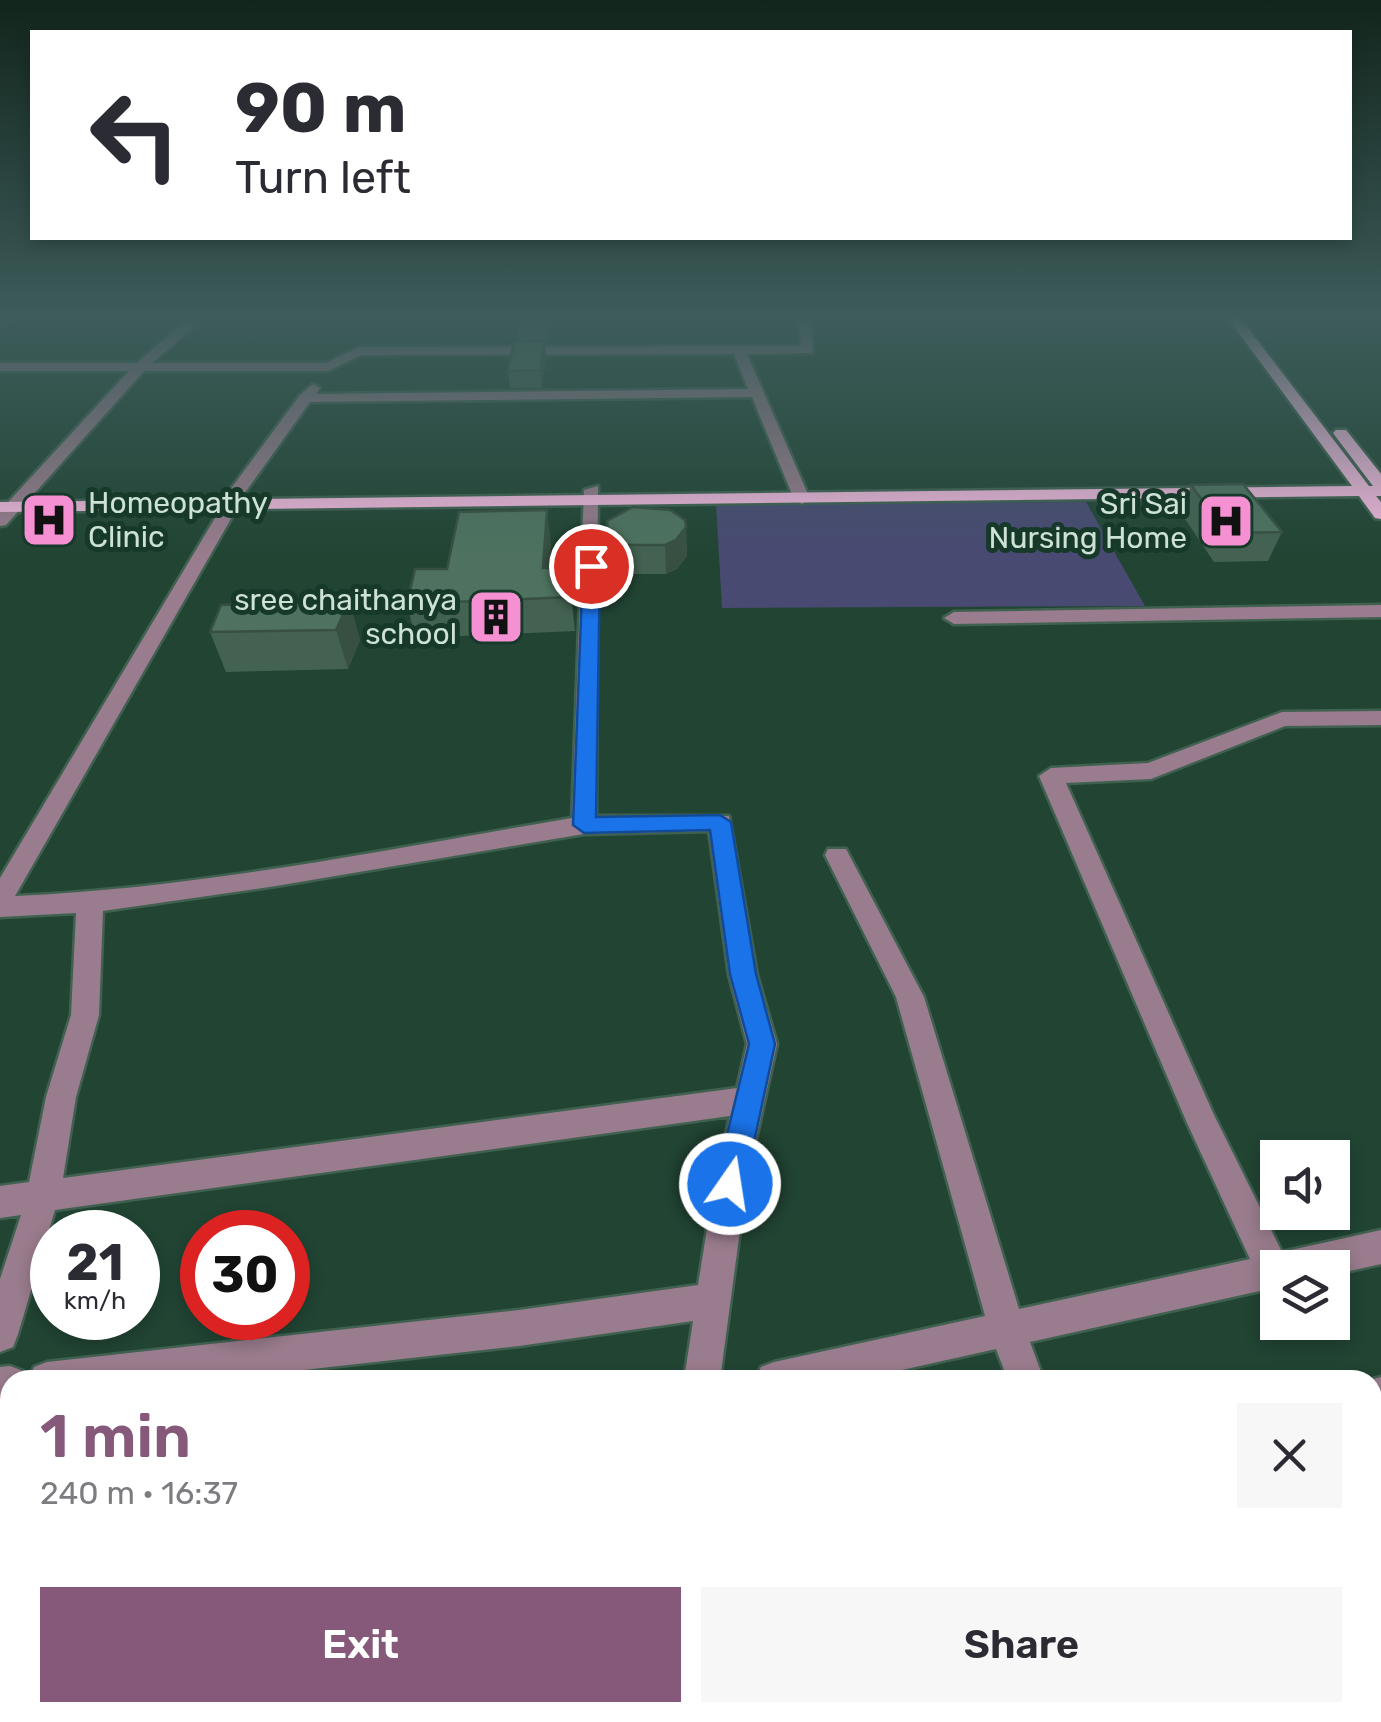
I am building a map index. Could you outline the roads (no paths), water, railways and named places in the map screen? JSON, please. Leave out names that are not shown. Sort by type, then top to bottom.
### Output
[{"type":"main road","points":[[1295,395],[1373,487]]},
{"type":"main road","points":[[1307,395],[1373,487],[1381,514]]},
{"type":"main road","points":[[6,506],[592,494],[1373,487]]},
{"type":"street","points":[[6,506],[113,395]]},
{"type":"street","points":[[0,904],[234,499],[307,395]]},
{"type":"street","points":[[305,398],[544,395]]},
{"type":"street","points":[[759,395],[800,494]]},
{"type":"street","points":[[584,825],[592,494]]},
{"type":"street","points":[[954,618],[1381,612]]},
{"type":"street","points":[[1269,1250],[1202,1123],[1052,776],[1150,771],[1282,719],[1381,718]]},
{"type":"street","points":[[0,904],[90,903],[276,877],[584,825],[720,822],[743,974],[762,1044],[730,1184],[703,1370]]},
{"type":"street","points":[[838,855],[910,997],[1006,1329],[1022,1370]]},
{"type":"street","points":[[0,1334],[43,1197],[61,1097],[85,1015],[90,903]]},
{"type":"street","points":[[0,1202],[750,1100]]},
{"type":"street","points":[[1350,1254],[1381,1247]]},
{"type":"street","points":[[819,1370],[1260,1273]]},
{"type":"street","points":[[138,1370],[519,1328],[713,1301]]},
{"type":"place","name":"Homeopathy Clinic","points":[[49,520]]},
{"type":"place","name":"Sri Sai Nursing Home","points":[[1226,521]]},
{"type":"place","name":"sree chaithanya school","points":[[496,617]]}]
